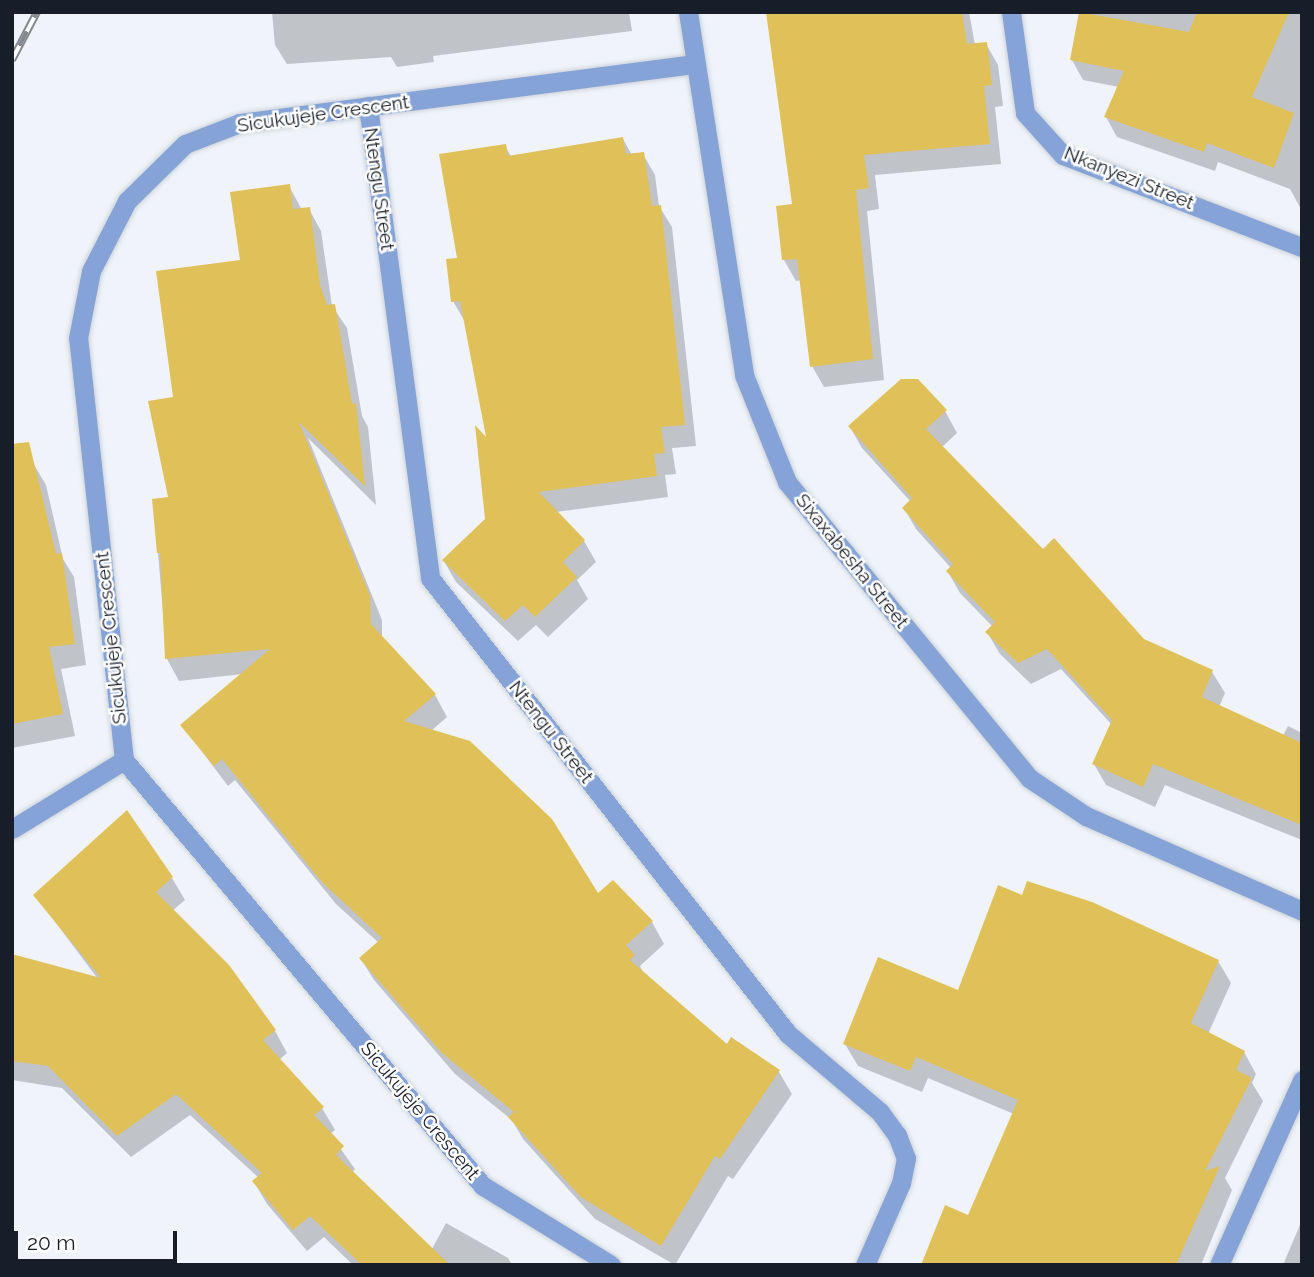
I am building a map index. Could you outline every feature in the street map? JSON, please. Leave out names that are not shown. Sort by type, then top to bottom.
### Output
[{"type":"street","name":"Sixaxabesha Street","points":[[688,12],[744,375],[787,482],[1030,778],[1086,816],[1302,911]]},
{"type":"street","name":"Nkanyezi Street","points":[[1011,12],[1025,113],[1063,155],[1302,247]]},
{"type":"street","name":"Sicukujeje Crescent","points":[[611,1265],[483,1186],[124,760],[78,338],[91,271],[127,201],[185,144],[240,123],[695,64]]},
{"type":"street","name":"Ntengu Street","points":[[368,106],[430,578],[788,1034],[880,1112],[897,1135],[906,1158],[901,1183],[865,1265]]},
{"type":"street","points":[[12,829],[124,760]]},
{"type":"street","points":[[1219,1265],[1302,1080]]},
{"type":"building","points":[[766,12],[962,12],[967,44],[987,42],[992,85],[984,86],[990,144],[864,155],[869,188],[856,190],[873,359],[810,367],[797,259],[782,260],[776,206],[792,204]]},
{"type":"building","points":[[1079,12],[1189,32],[1197,12],[1289,12],[1252,97],[1294,113],[1274,168],[1207,143],[1204,152],[1104,117],[1124,71],[1070,60]]},
{"type":"building","points":[[623,137],[626,154],[644,152],[652,206],[661,205],[685,425],[661,427],[665,453],[654,454],[657,476],[539,492],[585,540],[563,562],[577,577],[535,617],[523,605],[505,621],[442,560],[485,519],[475,425],[486,437],[460,301],[451,302],[446,259],[457,258],[439,154],[506,144],[508,156]]},
{"type":"building","points":[[290,184],[293,209],[310,207],[320,285],[327,305],[335,304],[352,404],[356,403],[365,486],[299,422],[370,596],[371,624],[436,694],[404,721],[470,741],[552,819],[598,893],[613,880],[653,921],[626,945],[635,955],[630,960],[727,1044],[731,1037],[780,1070],[720,1159],[715,1156],[661,1246],[581,1197],[508,1117],[514,1112],[441,1052],[359,958],[382,938],[322,882],[222,759],[214,766],[180,725],[270,649],[165,659],[160,553],[157,553],[152,499],[168,497],[148,401],[173,397],[156,271],[240,260],[230,192]]},
{"type":"building","points":[[901,379],[918,379],[947,410],[926,429],[1043,549],[1054,538],[1144,639],[1213,670],[1202,697],[1302,743],[1302,825],[1153,764],[1143,787],[1092,764],[1112,720],[1047,649],[1018,663],[985,632],[995,622],[946,571],[953,564],[902,508],[912,498],[848,426]]},
{"type":"building","points":[[29,442],[56,554],[62,553],[75,644],[49,647],[63,714],[12,724],[12,444]]},
{"type":"building","points":[[127,810],[173,877],[156,892],[229,965],[276,1030],[263,1040],[324,1107],[314,1115],[344,1146],[336,1155],[450,1265],[362,1265],[310,1216],[293,1230],[252,1181],[262,1173],[176,1094],[117,1136],[48,1066],[12,1061],[12,954],[101,978],[33,895]]},
{"type":"building","points":[[1027,881],[1092,902],[1219,960],[1191,1023],[1245,1051],[1236,1070],[1252,1078],[1205,1171],[1220,1166],[1176,1265],[921,1265],[945,1205],[968,1215],[1018,1100],[916,1057],[910,1071],[843,1044],[878,957],[958,990],[998,885],[1022,895]]},
{"type":"railway","points":[[12,60],[37,12]]}]
